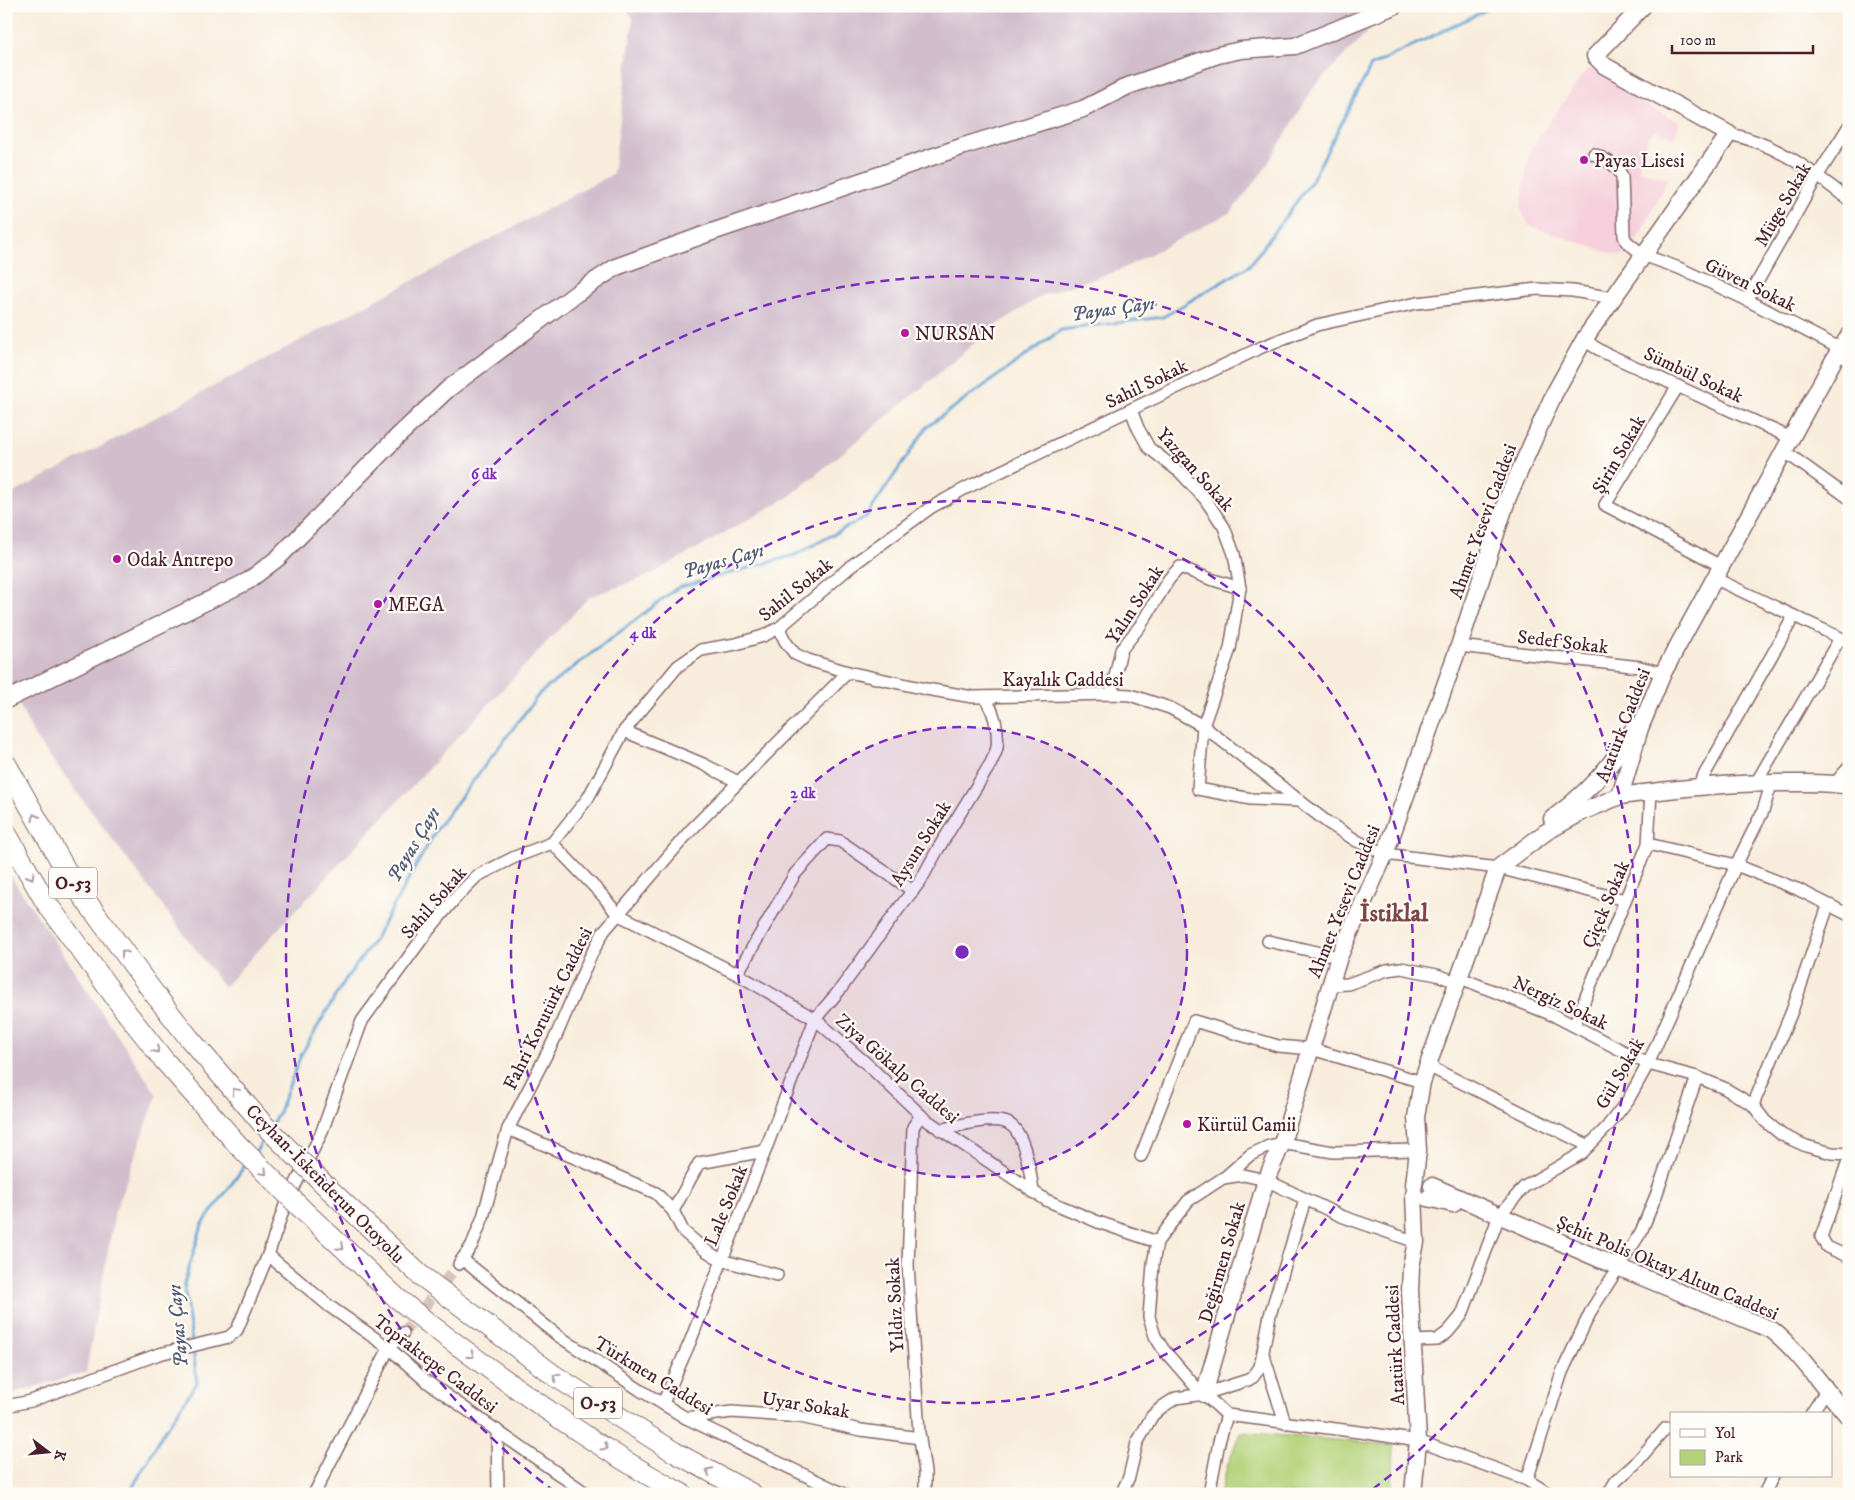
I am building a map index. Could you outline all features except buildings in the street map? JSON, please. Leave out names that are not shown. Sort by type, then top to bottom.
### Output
[{"type":"highway","name":"Ceyhan-İskenderun Otoyolu","points":[[6,764],[73,883],[153,992],[189,1038],[262,1123],[329,1190],[419,1274],[555,1376],[674,1452],[752,1494]]},
{"type":"highway","name":"Ceyhan-İskenderun Otoyolu","points":[[6,834],[45,901],[126,1012],[163,1059],[238,1145],[306,1213],[398,1299],[536,1404],[658,1481],[682,1494]]},
{"type":"street","points":[[6,700],[248,582],[278,558],[397,436],[448,389],[577,293],[616,267],[709,232],[955,149],[1083,109],[1128,86],[1210,58],[1241,50],[1296,46],[1394,6]]},
{"type":"street","points":[[1643,6],[1594,56],[1605,66],[1729,134],[1748,138],[1769,146],[1818,175],[1849,200]]},
{"type":"street","name":"Müge Sokak","points":[[1747,300],[1818,175],[1849,126]]},
{"type":"street","name":"Ahmet Yesevi Caddesi","points":[[1282,1143],[1339,957],[1385,854],[1459,646],[1508,497],[1554,394],[1585,338],[1729,134]]},
{"type":"street","points":[[1594,154],[1611,162],[1622,176],[1624,236],[1626,241],[1643,255]]},
{"type":"street","name":"Güven Sokak","points":[[1643,255],[1678,268],[1747,300],[1844,350]]},
{"type":"street","name":"Sahil Sokak","points":[[6,1406],[31,1401],[159,1354],[229,1337],[237,1330],[268,1254],[285,1205],[321,1134],[362,1021],[427,932],[477,876],[515,857],[552,843],[588,798],[624,730],[678,666],[701,650],[745,642],[779,628],[851,566],[930,508],[966,488],[1262,347],[1318,325],[1417,303],[1537,289],[1573,291],[1613,298]]},
{"type":"street","name":"Sümbül Sokak","points":[[1585,338],[1593,346],[1606,353],[1678,386],[1787,445],[1849,498]]},
{"type":"street","name":"Atatürk Caddesi","points":[[1498,868],[1546,832],[1584,811],[1615,798],[1626,776],[1640,728],[1662,673],[1787,445],[1844,350]]},
{"type":"street","name":"Şirin Sokak","points":[[1678,386],[1605,505],[1718,572]]},
{"type":"street","name":"Yazgan Sokak","points":[[1131,410],[1138,428],[1150,448],[1181,474],[1205,499],[1224,527],[1234,554],[1240,588],[1230,649],[1203,726],[1198,789],[1251,799],[1300,801]]},
{"type":"street","name":"Yalın Sokak","points":[[1111,694],[1121,650],[1140,626],[1169,579],[1180,567],[1240,588]]},
{"type":"street","points":[[1718,572],[1794,616],[1844,640]]},
{"type":"street","points":[[1693,787],[1794,616]]},
{"type":"street","name":"Kayalık Caddesi","points":[[779,628],[785,641],[795,654],[808,660],[848,672],[926,690],[973,697],[1130,695],[1170,708],[1203,726],[1327,822],[1357,842],[1385,854],[1498,868],[1625,900]]},
{"type":"street","name":"Gül Sokak","points":[[1414,1341],[1436,1340],[1448,1332],[1462,1315],[1499,1216],[1524,1187],[1582,1153],[1628,1100],[1648,1064],[1736,865],[1763,811],[1764,783],[1844,640]]},
{"type":"street","name":"Sedef Sokak","points":[[1459,646],[1640,667],[1662,673]]},
{"type":"street","name":"Fahri Korutürk Caddesi","points":[[460,1262],[472,1245],[483,1217],[508,1129],[556,1036],[590,957],[604,931],[689,832],[848,672]]},
{"type":"street","points":[[1662,673],[1633,730],[1593,787],[1597,795],[1615,798],[1693,787],[1764,783],[1842,785],[1849,767]]},
{"type":"street","name":"Aysun Sokak","points":[[815,1019],[839,991],[921,880],[963,807],[981,782],[997,748],[993,714],[990,705],[984,697]]},
{"type":"street","points":[[624,730],[703,764],[738,782]]},
{"type":"street","points":[[1424,1190],[1418,1150],[1416,1117],[1422,1082],[1498,868],[1530,834],[1572,804],[1601,775],[1615,771],[1642,784],[1693,787]]},
{"type":"street","name":"Çiçek Sokak","points":[[1574,1026],[1648,844],[1651,792]]},
{"type":"street","points":[[737,974],[795,874],[827,840],[840,840],[913,891]]},
{"type":"street","points":[[552,843],[604,897],[617,914]]},
{"type":"street","points":[[1648,844],[1736,865],[1797,889],[1849,915]]},
{"type":"street","points":[[1828,906],[1792,1011],[1753,1105],[1765,1122],[1782,1135],[1818,1150],[1849,1154]]},
{"type":"street","name":"Ziya Gökalp Caddesi","points":[[617,914],[737,974],[815,1019],[868,1065],[921,1116],[1046,1200],[1157,1242]]},
{"type":"street","points":[[1268,941],[1339,957]]},
{"type":"street","name":"Nergiz Sokak","points":[[1330,985],[1348,984],[1386,970],[1401,968],[1457,979],[1555,1016],[1648,1064],[1697,1077],[1724,1088],[1753,1105]]},
{"type":"street","name":"Lale Sokak","points":[[663,1403],[722,1260],[815,1019]]},
{"type":"street","points":[[1141,1156],[1194,1021],[1278,1046],[1312,1049],[1422,1082]]},
{"type":"street","points":[[1428,1066],[1589,1146]]},
{"type":"street","points":[[1526,1480],[1562,1372],[1592,1309],[1620,1268],[1641,1232],[1657,1193],[1697,1077]]},
{"type":"street","name":"Yıldız Sokak","points":[[921,1116],[914,1127],[908,1264],[925,1494]]},
{"type":"street","points":[[940,1130],[971,1123],[1003,1121],[1012,1126],[1022,1141],[1034,1192]]},
{"type":"street","points":[[508,1129],[656,1193],[673,1211],[683,1231],[705,1250],[722,1260],[777,1275]]},
{"type":"street","points":[[1418,1150],[1333,1152],[1282,1143],[1269,1146],[1250,1155],[1223,1178],[1188,1201],[1157,1242],[1153,1264],[1149,1317],[1154,1336],[1163,1349],[1204,1394],[1227,1416],[1367,1432],[1418,1441],[1526,1480],[1549,1494]]},
{"type":"street","name":"Değirmen Sokak","points":[[1204,1394],[1266,1180],[1282,1143]]},
{"type":"street","points":[[673,1211],[699,1163],[765,1151]]},
{"type":"street","points":[[1849,1158],[1821,1237],[1827,1247],[1849,1257]]},
{"type":"street","points":[[1223,1178],[1243,1175],[1266,1180],[1341,1216],[1416,1242]]},
{"type":"street","name":"Atatürk Caddesi","points":[[1413,1494],[1418,1441],[1410,1291],[1411,1267],[1424,1190]]},
{"type":"street","name":"Şehit Polis Oktay Altun Caddesi","points":[[1424,1190],[1499,1216],[1772,1330],[1787,1342],[1826,1392],[1849,1417]]},
{"type":"street","points":[[1122,1494],[1129,1477],[1137,1443],[1152,1416],[1162,1406],[1176,1398],[1204,1394],[1248,1380],[1253,1377],[1260,1367],[1270,1315],[1305,1200]]},
{"type":"street","name":"Topraktepe Caddesi","points":[[268,1254],[329,1306],[389,1348],[426,1381],[588,1494]]},
{"type":"street","name":"Türkmen Caddesi","points":[[460,1262],[558,1335],[640,1390],[686,1418],[844,1494]]},
{"type":"street","points":[[314,1494],[389,1348],[403,1333]]},
{"type":"street","points":[[1263,1355],[1285,1423]]},
{"type":"street","points":[[1812,1412],[1826,1392]]},
{"type":"street","name":"Uyar Sokak","points":[[686,1418],[732,1412],[790,1416],[861,1430],[920,1438]]},
{"type":"street","points":[[1209,1494],[1219,1442],[1227,1416]]},
{"type":"street","points":[[1608,1494],[1616,1481],[1635,1464],[1666,1428]]},
{"type":"street","points":[[497,1430],[498,1494]]},
{"type":"street","points":[[1764,1494],[1772,1478]]},
{"type":"shaded area","points":[[625,6],[1392,6],[1314,87],[1264,170],[1231,212],[1120,270],[1043,295],[992,328],[790,496],[648,576],[589,597],[224,987],[35,737],[6,678],[6,497],[613,174],[633,19]]},
{"type":"shaded area","name":"Payas Lisesi","points":[[1587,69],[1596,70],[1624,86],[1639,101],[1679,122],[1675,139],[1655,130],[1648,138],[1638,170],[1668,179],[1634,246],[1621,256],[1528,225],[1521,207],[1529,151]]},
{"type":"shaded area","points":[[6,869],[157,1095],[115,1212],[86,1372],[6,1395]]},
{"type":"green space","points":[[1240,1432],[1394,1445],[1392,1494],[1220,1494],[1227,1467]]},
{"type":"waterway","name":"Payas Çayı","points":[[273,1123],[301,1055],[345,980],[373,942],[438,827],[540,693],[677,588],[795,555],[866,517],[927,427],[1061,330],[1163,317],[1249,266],[1311,182],[1371,66],[1494,6]]},
{"type":"waterway","name":"Payas Çayı","points":[[255,1153],[265,1137]]},
{"type":"waterway","name":"Payas Çayı","points":[[192,1343],[184,1284],[202,1225],[246,1164]]},
{"type":"waterway","name":"Payas Çayı","points":[[129,1494],[163,1433],[197,1383],[193,1349]]},
{"type":"tunnel","points":[[403,1333],[459,1264]]},
{"type":"place","name":"Payas Lisesi","points":[[1584,160]]},
{"type":"place","name":"NURSAN","points":[[905,333]]},
{"type":"place","name":"Odak Antrepo","points":[[117,559]]},
{"type":"place","name":"MEGA","points":[[378,604]]},
{"type":"place","name":"Kürtül Camii","points":[[1187,1124]]},
{"type":"district","name":"İstiklal","points":[[1394,913]]}]
